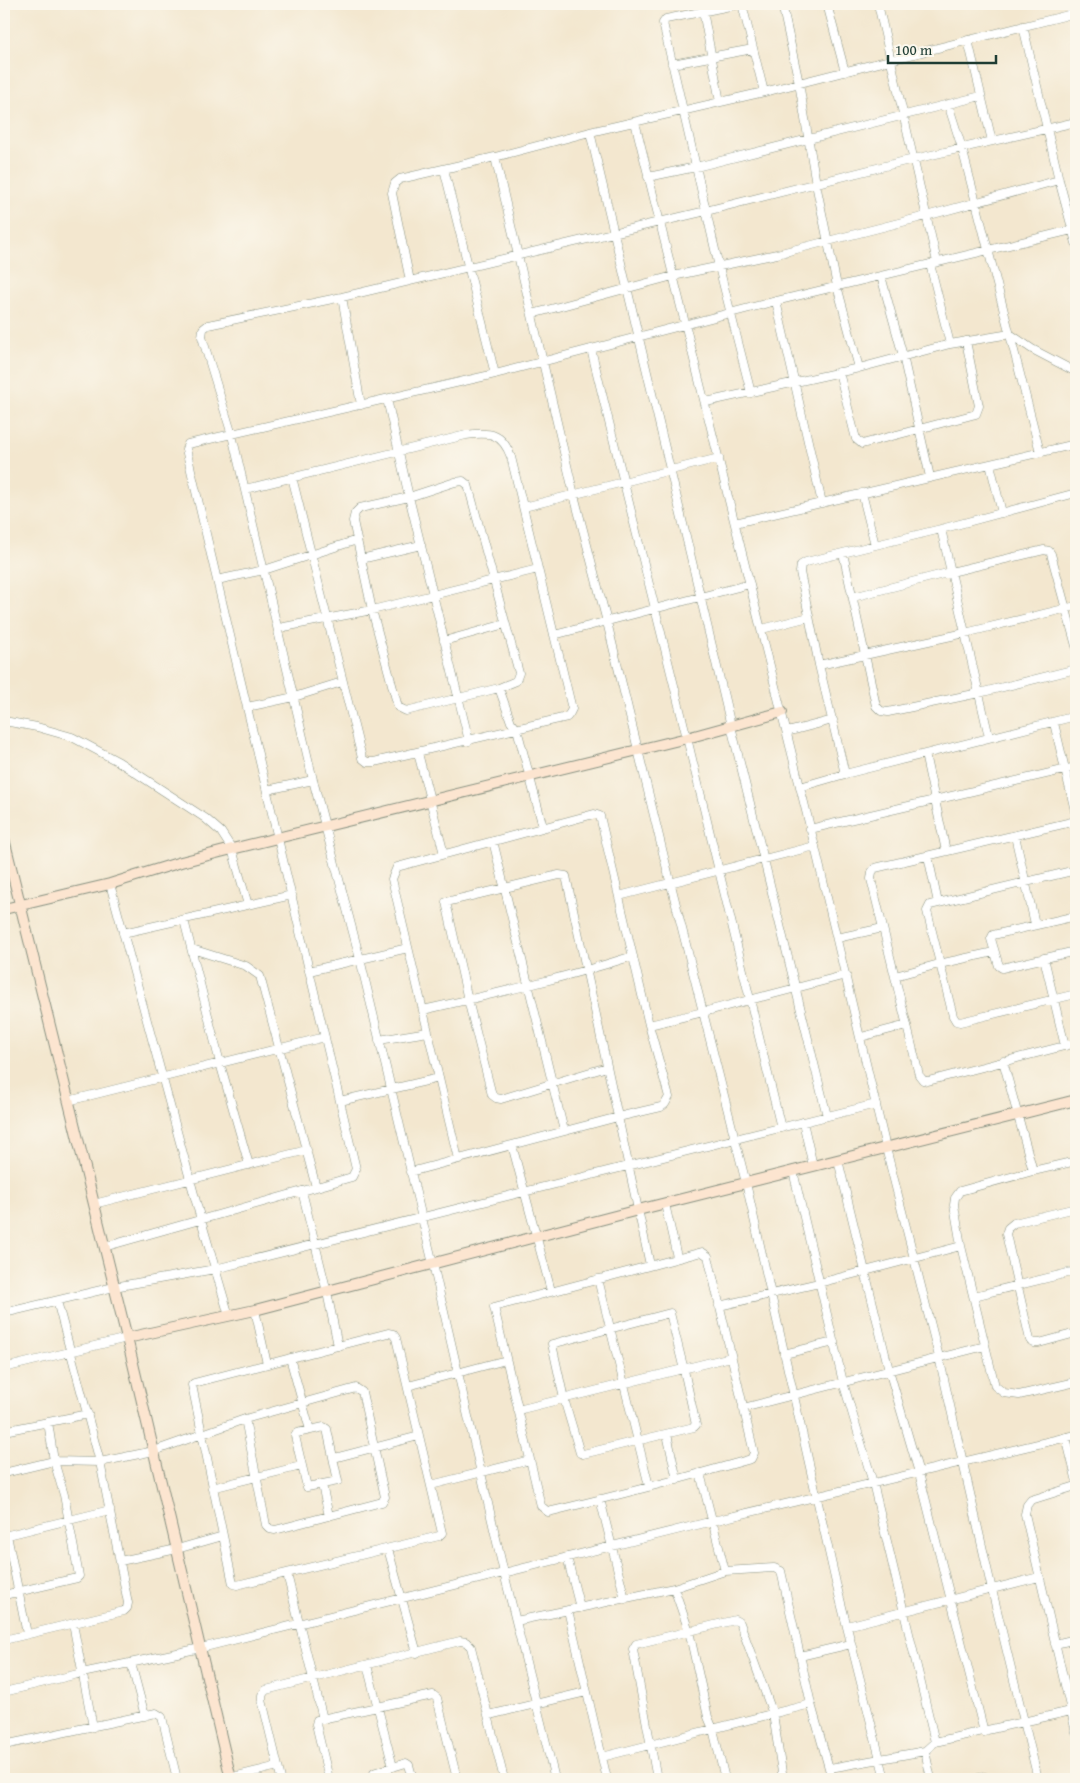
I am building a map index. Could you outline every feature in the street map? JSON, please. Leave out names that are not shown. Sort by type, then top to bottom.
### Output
[{"type":"street","points":[[751,393],[719,267],[672,64],[664,21],[666,18],[741,4],[764,92]]},
{"type":"street","points":[[782,4],[799,83],[816,184],[837,286],[860,368]]},
{"type":"street","points":[[830,4],[845,72]]},
{"type":"street","points":[[878,4],[926,216],[933,263],[950,344]]},
{"type":"street","points":[[702,11],[720,102]]},
{"type":"street","points":[[410,281],[392,193],[393,188],[400,179],[496,157],[590,132],[764,92],[1076,14]]},
{"type":"street","points":[[1023,26],[1059,180],[1074,229],[1076,243]]},
{"type":"street","points":[[968,40],[992,141]]},
{"type":"street","points":[[672,64],[753,49]]},
{"type":"street","points":[[648,177],[808,140],[981,96]]},
{"type":"street","points":[[948,104],[962,148],[1040,452]]},
{"type":"street","points":[[635,122],[815,846],[886,1148],[939,1357],[992,1590],[1038,1779]]},
{"type":"street","points":[[555,1779],[504,1573],[422,1216],[360,959],[313,780],[279,628],[232,435],[202,336],[203,329],[208,325],[342,297],[518,256],[913,159],[1076,122]]},
{"type":"street","points":[[590,132],[730,726],[827,1116]]},
{"type":"street","points":[[496,157],[574,495],[746,1183],[851,1644],[885,1779]]},
{"type":"street","points":[[444,169],[495,374]]},
{"type":"street","points":[[532,314],[673,276],[828,241],[1059,180]]},
{"type":"street","points":[[104,1247],[352,1177],[356,1169],[186,447],[192,443],[495,374],[685,324],[732,314],[776,301],[1074,229]]},
{"type":"street","points":[[881,276],[903,356],[930,477]]},
{"type":"street","points":[[342,297],[361,405]]},
{"type":"street","points":[[776,301],[822,503]]},
{"type":"street","points":[[706,402],[751,393],[794,381],[860,368],[950,344],[1010,334],[1032,349],[1076,372]]},
{"type":"street","points":[[839,372],[856,439],[862,444],[976,414],[979,406],[966,341]]},
{"type":"street","points":[[591,349],[781,1128]]},
{"type":"street","points":[[387,399],[469,741]]},
{"type":"street","points":[[245,490],[292,477],[466,435],[489,434],[496,436],[509,451],[524,506],[572,709],[567,717],[374,762],[367,762],[362,758],[292,477]]},
{"type":"street","points":[[735,524],[1076,444]]},
{"type":"street","points":[[524,506],[719,458]]},
{"type":"street","points":[[990,464],[1002,513]]},
{"type":"street","points":[[463,481],[468,485],[518,677],[516,681],[499,688],[406,711],[398,707],[372,610],[353,521],[355,513],[360,508],[409,497],[455,482],[463,481]]},
{"type":"street","points":[[862,493],[875,545]]},
{"type":"street","points":[[846,774],[819,665],[800,572],[801,566],[806,562],[1076,493]]},
{"type":"street","points":[[941,529],[989,737]]},
{"type":"street","points":[[217,580],[264,570],[357,540]]},
{"type":"street","points":[[361,559],[421,544]]},
{"type":"street","points":[[853,597],[1044,550],[1049,551],[1076,646]]},
{"type":"street","points":[[843,553],[876,706],[881,711],[888,712],[979,693],[1076,670]]},
{"type":"street","points":[[279,628],[372,610],[538,569]]},
{"type":"street","points":[[554,635],[750,584]]},
{"type":"street","points":[[819,665],[866,656],[1076,606]]},
{"type":"street","points":[[762,629],[809,617]]},
{"type":"street","points":[[444,641],[505,624]]},
{"type":"street","points":[[247,708],[294,697],[342,682]]},
{"type":"street","points":[[499,688],[511,722],[517,730],[543,827]]},
{"type":"street","points":[[4,909],[110,884],[181,862],[232,849],[687,738],[782,712]]},
{"type":"street","points":[[800,787],[1076,716]]},
{"type":"street","points":[[786,732],[834,720]]},
{"type":"street","points":[[4,722],[37,726],[72,737],[119,762],[205,818],[221,832],[232,849],[248,905]]},
{"type":"street","points":[[1054,722],[1076,815]]},
{"type":"street","points":[[418,753],[444,854]]},
{"type":"street","points":[[925,754],[946,851]]},
{"type":"street","points":[[810,829],[1076,767]]},
{"type":"street","points":[[267,790],[313,780]]},
{"type":"street","points":[[410,1172],[458,1159],[512,1144],[661,1107],[669,1097],[649,1024],[600,816],[594,814],[444,854],[397,867],[393,873],[392,879],[458,1159]]},
{"type":"street","points":[[1076,821],[875,868],[871,878],[919,1075],[923,1080],[1076,1043]]},
{"type":"street","points":[[1015,836],[1035,924]]},
{"type":"street","points":[[4,839],[127,1338],[201,1648],[229,1779],[278,1766]]},
{"type":"street","points":[[493,841],[564,1132]]},
{"type":"street","points":[[619,896],[815,846]]},
{"type":"street","points":[[928,856],[938,903]]},
{"type":"street","points":[[1076,870],[930,905],[927,911],[939,964],[956,1021],[960,1022],[1076,994]]},
{"type":"street","points":[[607,1067],[500,1099],[492,1095],[446,902],[559,875],[566,876],[650,1265]]},
{"type":"street","points":[[110,884],[200,1220],[229,1316]]},
{"type":"street","points":[[124,933],[292,896]]},
{"type":"street","points":[[1076,916],[993,935],[991,939],[999,966],[1002,968],[1076,951]]},
{"type":"street","points":[[184,920],[220,1063],[249,1165]]},
{"type":"street","points":[[837,938],[883,928]]},
{"type":"street","points":[[310,971],[408,948]]},
{"type":"street","points":[[192,949],[246,966],[260,976],[316,1187]]},
{"type":"street","points":[[895,976],[994,952]]},
{"type":"street","points":[[423,1010],[587,971],[633,956]]},
{"type":"street","points":[[1044,958],[1065,1046]]},
{"type":"street","points":[[649,1024],[796,989],[846,975]]},
{"type":"street","points":[[861,1037],[907,1025]]},
{"type":"street","points":[[379,1040],[428,1032]]},
{"type":"street","points":[[68,1101],[325,1036]]},
{"type":"street","points":[[1003,1061],[1033,1171]]},
{"type":"street","points":[[340,1101],[439,1078]]},
{"type":"street","points":[[4,1368],[328,1292],[638,1210],[1076,1100]]},
{"type":"street","points":[[4,1313],[114,1287],[215,1270],[422,1216],[876,1104]]},
{"type":"street","points":[[803,1122],[813,1166]]},
{"type":"street","points":[[512,1144],[551,1291]]},
{"type":"street","points":[[94,1204],[307,1150]]},
{"type":"street","points":[[838,1160],[889,1370],[919,1473],[984,1732]]},
{"type":"street","points":[[1076,1161],[960,1191],[955,1198],[954,1205],[961,1246],[995,1386],[1004,1393],[1019,1395],[1076,1382]]},
{"type":"street","points":[[792,1171],[843,1382],[873,1483],[935,1742]]},
{"type":"street","points":[[302,1191],[328,1292],[338,1346]]},
{"type":"street","points":[[665,1204],[677,1257]]},
{"type":"street","points":[[1076,1208],[1014,1223],[1008,1228],[1006,1234],[1030,1340],[1039,1343],[1076,1334]]},
{"type":"street","points":[[719,1306],[771,1295],[961,1246]]},
{"type":"street","points":[[702,1252],[708,1256],[753,1456],[751,1459],[700,1474],[548,1512],[541,1506],[494,1308],[495,1306],[650,1265],[702,1252]]},
{"type":"street","points":[[974,1296],[1076,1271]]},
{"type":"street","points":[[598,1279],[649,1486]]},
{"type":"street","points":[[4,1640],[124,1611],[128,1603],[100,1462],[57,1301]]},
{"type":"street","points":[[255,1310],[268,1364]]},
{"type":"street","points":[[670,1313],[696,1422],[694,1426],[638,1441],[583,1454],[580,1453],[564,1400],[552,1344],[610,1328],[670,1313]]},
{"type":"street","points":[[388,1333],[393,1334],[396,1338],[442,1533],[439,1536],[287,1574],[237,1585],[233,1584],[192,1388],[194,1383],[338,1346],[388,1333]]},
{"type":"street","points":[[784,1354],[834,1342]]},
{"type":"street","points":[[743,1408],[985,1346]]},
{"type":"street","points":[[518,1410],[731,1357]]},
{"type":"street","points":[[290,1358],[310,1430]]},
{"type":"street","points":[[408,1386],[506,1360]]},
{"type":"street","points":[[4,1473],[54,1460],[100,1462],[154,1451],[245,1419],[356,1388],[362,1392],[385,1497],[384,1500],[275,1530],[270,1529],[266,1525],[245,1419]]},
{"type":"street","points":[[4,1431],[88,1414]]},
{"type":"street","points":[[4,1596],[79,1576],[64,1495],[54,1460],[48,1422]]},
{"type":"street","points":[[327,1428],[338,1481],[307,1487],[295,1436],[297,1433],[310,1430],[327,1428]]},
{"type":"street","points":[[667,1434],[677,1480]]},
{"type":"street","points":[[4,1692],[82,1673],[201,1648],[713,1521],[1076,1435]]},
{"type":"street","points":[[334,1458],[419,1436]]},
{"type":"street","points":[[1066,1437],[1076,1478]]},
{"type":"street","points":[[431,1485],[530,1460]]},
{"type":"street","points":[[212,1488],[301,1466]]},
{"type":"street","points":[[700,1474],[725,1572]]},
{"type":"street","points":[[322,1485],[329,1516]]},
{"type":"street","points":[[1076,1486],[1031,1500],[1027,1505],[1025,1514],[1076,1732]]},
{"type":"street","points":[[600,1499],[625,1598]]},
{"type":"street","points":[[27,1634],[20,1592],[5,1535],[110,1510]]},
{"type":"street","points":[[120,1561],[177,1549],[223,1536]]},
{"type":"street","points":[[388,1549],[417,1653]]},
{"type":"street","points":[[567,1557],[580,1608]]},
{"type":"street","points":[[516,1621],[674,1588],[725,1572],[774,1568],[781,1571],[811,1704],[832,1779]]},
{"type":"street","points":[[287,1574],[323,1719]]},
{"type":"street","points":[[847,1626],[1039,1577]]},
{"type":"street","points":[[674,1588],[689,1631],[708,1717],[713,1729],[725,1779]]},
{"type":"street","points":[[568,1610],[607,1779]]},
{"type":"street","points":[[657,1779],[633,1649],[636,1644],[735,1620],[740,1623],[773,1714],[783,1779]]},
{"type":"street","points":[[73,1624],[93,1727]]},
{"type":"street","points":[[1055,1644],[1076,1639]]},
{"type":"street","points":[[281,1779],[262,1700],[262,1695],[266,1690],[460,1641],[466,1642],[472,1647],[504,1779]]},
{"type":"street","points":[[800,1656],[851,1644]]},
{"type":"street","points":[[131,1663],[145,1716]]},
{"type":"street","points":[[367,1665],[393,1767]]},
{"type":"street","points":[[489,1715],[586,1692]]},
{"type":"street","points":[[329,1779],[316,1724],[317,1720],[433,1695],[435,1696],[457,1779]]},
{"type":"street","points":[[602,1757],[811,1704]]},
{"type":"street","points":[[830,1768],[925,1751],[935,1742],[1071,1712]]},
{"type":"street","points":[[4,1745],[156,1713],[162,1717],[177,1779]]},
{"type":"street","points":[[925,1751],[931,1779]]},
{"type":"street","points":[[375,1779],[374,1773],[406,1763],[409,1764],[413,1779]]},
{"type":"street","points":[[974,1779],[985,1777],[991,1779]]}]
